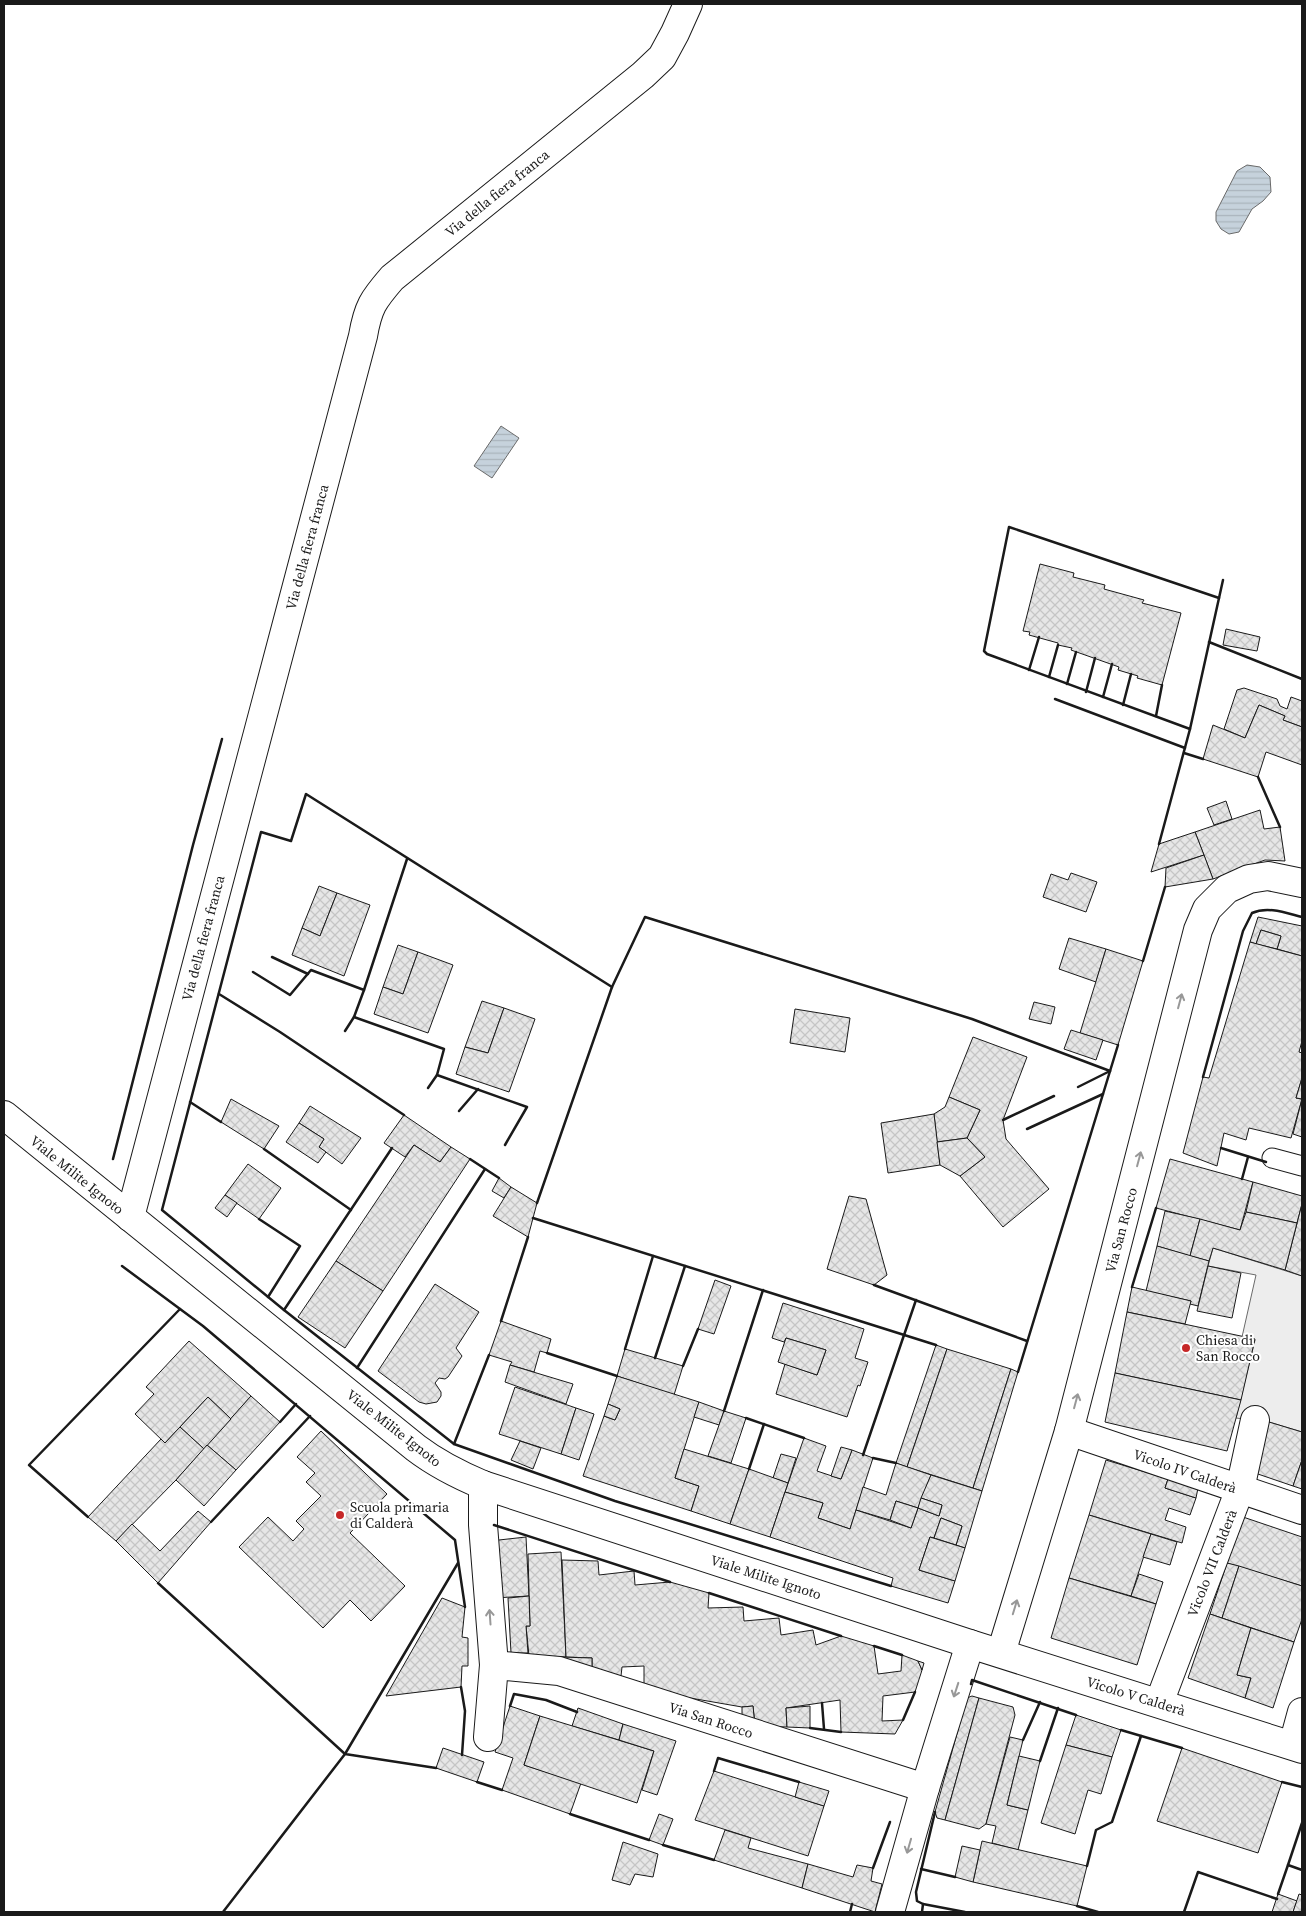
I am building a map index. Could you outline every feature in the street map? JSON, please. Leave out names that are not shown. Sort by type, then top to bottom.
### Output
[{"type":"street","name":"Via della fiera franca","points":[[130,1217],[358,356],[367,313],[377,296],[392,278],[643,75],[662,57],[688,4]]},
{"type":"street","name":"Via San Rocco","points":[[1000,1653],[1069,1431],[1198,930],[1206,909],[1227,889],[1249,879],[1268,876],[1302,883]]},
{"type":"street","name":"Viale Milite Ignoto","points":[[4,1115],[416,1448],[443,1467],[483,1485],[970,1644]]},
{"type":"street","name":"Vicolo VII Calderà","points":[[1158,1703],[1240,1489],[1254,1420]]},
{"type":"street","name":"Vicolo IV Calderà","points":[[1069,1431],[1302,1510]]},
{"type":"street","points":[[483,1485],[494,1665],[488,1737]]},
{"type":"street","points":[[890,1912],[925,1788],[970,1644]]},
{"type":"street","name":"Vicolo V Calderà","points":[[970,1644],[1297,1747]]},
{"type":"street","name":"Via San Rocco","points":[[494,1665],[559,1672],[925,1788]]},
{"type":"street","points":[[1297,1747],[1302,1712]]},
{"type":"lane","points":[[1272,1158],[1302,1166]]},
{"type":"shaded area","points":[[1247,165],[1260,167],[1270,177],[1271,192],[1252,209],[1239,232],[1229,234],[1221,229],[1216,221],[1216,212],[1237,171]]},
{"type":"shaded area","points":[[501,426],[519,438],[492,478],[474,466]]},
{"type":"shaded area","points":[[1213,1248],[1302,1276],[1302,1432],[1269,1422],[1236,1418],[1255,1340],[1242,1337],[1256,1275],[1208,1266]]},
{"type":"building","points":[[1040,564],[1074,573],[1073,577],[1105,585],[1104,589],[1144,600],[1142,603],[1181,613],[1162,685],[1137,678],[1138,676],[1118,670],[1119,667],[1071,650],[1072,648],[1058,645],[1058,643],[1029,635],[1030,632],[1023,631]]},
{"type":"building","points":[[1226,629],[1260,637],[1257,651],[1223,645]]},
{"type":"building","points":[[1244,688],[1277,699],[1280,706],[1287,709],[1291,697],[1302,701],[1302,727],[1283,720],[1285,716],[1259,705],[1245,738],[1224,729],[1237,690]]},
{"type":"building","points":[[1259,705],[1285,716],[1283,720],[1302,727],[1302,765],[1266,752],[1258,777],[1203,759],[1213,725],[1245,738]]},
{"type":"building","points":[[1226,801],[1232,819],[1214,825],[1207,808]]},
{"type":"building","points":[[1260,810],[1264,829],[1280,827],[1285,861],[1265,860],[1213,879],[1195,832]]},
{"type":"building","points":[[1195,832],[1204,855],[1151,872],[1159,844]]},
{"type":"building","points":[[1204,855],[1213,879],[1165,887],[1166,868]]},
{"type":"building","points":[[1071,873],[1097,882],[1086,912],[1043,897],[1051,874],[1068,880]]},
{"type":"building","points":[[319,886],[337,893],[320,936],[302,928]]},
{"type":"building","points":[[337,893],[370,905],[344,976],[292,955],[302,928],[320,936]]},
{"type":"building","points":[[1258,917],[1302,926],[1302,956],[1277,949],[1281,936],[1261,930],[1256,944],[1250,942]]},
{"type":"building","points":[[1261,930],[1281,936],[1277,949],[1256,944]]},
{"type":"building","points":[[1069,938],[1106,949],[1096,982],[1059,969]]},
{"type":"building","points":[[1250,942],[1302,956],[1302,1041],[1299,1052],[1302,1053],[1302,1078],[1296,1098],[1302,1099],[1291,1138],[1249,1128],[1246,1140],[1224,1133],[1217,1166],[1183,1153],[1203,1077],[1209,1078]]},
{"type":"building","points":[[398,945],[418,952],[403,994],[383,987]]},
{"type":"building","points":[[1106,949],[1143,961],[1118,1045],[1080,1033]]},
{"type":"building","points":[[418,952],[453,965],[428,1033],[374,1014],[383,987],[403,994]]},
{"type":"building","points":[[482,1001],[504,1008],[488,1053],[465,1047]]},
{"type":"building","points":[[1034,1002],[1055,1007],[1051,1024],[1029,1019]]},
{"type":"building","points":[[504,1008],[535,1019],[509,1092],[456,1074],[465,1047],[488,1053]]},
{"type":"building","points":[[795,1009],[850,1018],[845,1052],[790,1043]]},
{"type":"building","points":[[1071,1030],[1103,1040],[1096,1060],[1064,1049]]},
{"type":"building","points":[[973,1037],[1027,1057],[1003,1120],[1006,1139],[1049,1189],[1003,1227],[960,1176],[985,1157],[967,1138],[980,1110],[949,1097]]},
{"type":"building","points":[[1302,1078],[1302,1099],[1296,1098]]},
{"type":"building","points":[[949,1097],[980,1110],[967,1138],[937,1142],[934,1114],[945,1107]]},
{"type":"building","points":[[231,1099],[279,1126],[264,1149],[221,1122]]},
{"type":"building","points":[[1302,1099],[1302,1137],[1293,1134]]},
{"type":"building","points":[[310,1106],[361,1138],[342,1164],[319,1147],[324,1139],[299,1123]]},
{"type":"building","points":[[934,1114],[940,1165],[888,1173],[881,1123]]},
{"type":"building","points":[[404,1115],[451,1147],[440,1162],[414,1145],[405,1157],[384,1143]]},
{"type":"building","points":[[299,1123],[324,1139],[319,1147],[326,1152],[318,1163],[286,1142]]},
{"type":"building","points":[[967,1138],[985,1157],[960,1176],[940,1165],[937,1142]]},
{"type":"building","points":[[414,1145],[440,1162],[451,1147],[470,1159],[383,1291],[336,1261]]},
{"type":"building","points":[[1170,1159],[1253,1182],[1240,1230],[1156,1208]]},
{"type":"building","points":[[248,1164],[281,1188],[259,1219],[225,1195]]},
{"type":"building","points":[[499,1178],[511,1187],[504,1198],[492,1191]]},
{"type":"building","points":[[1253,1182],[1302,1196],[1297,1223],[1246,1212]]},
{"type":"building","points":[[511,1187],[537,1203],[528,1237],[493,1216]]},
{"type":"building","points":[[225,1195],[237,1203],[227,1217],[215,1208]]},
{"type":"building","points":[[849,1196],[866,1199],[887,1275],[874,1285],[827,1269]]},
{"type":"building","points":[[1302,1204],[1302,1276],[1285,1270]]},
{"type":"building","points":[[1165,1211],[1200,1219],[1190,1256],[1157,1246]]},
{"type":"building","points":[[1246,1212],[1297,1223],[1285,1270],[1213,1248],[1209,1261],[1190,1256],[1200,1219],[1240,1230]]},
{"type":"building","points":[[1157,1246],[1209,1261],[1198,1306],[1190,1304],[1191,1301],[1146,1291]]},
{"type":"building","points":[[336,1261],[383,1291],[345,1348],[298,1317]]},
{"type":"building","points":[[1208,1266],[1241,1273],[1232,1318],[1197,1311]]},
{"type":"building","points":[[715,1280],[731,1286],[714,1334],[698,1329]]},
{"type":"building","points":[[435,1284],[479,1312],[456,1348],[462,1356],[448,1377],[445,1379],[439,1378],[435,1383],[441,1392],[441,1396],[437,1402],[426,1404],[419,1402],[378,1371]]},
{"type":"building","points":[[1132,1287],[1191,1301],[1185,1324],[1127,1312]]},
{"type":"building","points":[[783,1303],[864,1329],[855,1358],[868,1362],[847,1417],[776,1394],[785,1364],[817,1375],[826,1350],[786,1338],[784,1342],[772,1338]]},
{"type":"building","name":"Chiesa di San Rocco","points":[[1127,1312],[1255,1339],[1241,1400],[1115,1373]]},
{"type":"building","points":[[501,1321],[551,1339],[547,1353],[540,1351],[534,1372],[510,1365],[512,1362],[489,1355]]},
{"type":"building","points":[[786,1338],[826,1350],[817,1375],[778,1362]]},
{"type":"building","points":[[189,1341],[251,1396],[231,1419],[208,1397],[165,1443],[135,1414],[154,1394],[146,1387]]},
{"type":"building","points":[[936,1345],[947,1349],[907,1467],[896,1463]]},
{"type":"building","points":[[625,1349],[683,1366],[674,1395],[617,1376]]},
{"type":"building","points":[[947,1349],[1011,1369],[973,1488],[907,1467]]},
{"type":"building","points":[[510,1365],[573,1384],[566,1404],[505,1382]]},
{"type":"building","points":[[1011,1369],[1018,1372],[982,1491],[973,1488]]},
{"type":"building","points":[[1115,1373],[1241,1400],[1227,1451],[1105,1422]]},
{"type":"building","points":[[617,1376],[699,1402],[675,1478],[699,1486],[691,1511],[583,1476],[604,1416],[615,1420],[620,1409],[608,1404]]},
{"type":"building","points":[[515,1387],[576,1408],[561,1454],[499,1434]]},
{"type":"building","points":[[251,1396],[280,1422],[236,1470],[207,1445]]},
{"type":"building","points":[[208,1397],[231,1419],[204,1449],[180,1427]]},
{"type":"building","points":[[699,1402],[724,1411],[719,1425],[694,1417]]},
{"type":"building","points":[[608,1404],[620,1409],[615,1420],[604,1416]]},
{"type":"building","points":[[576,1408],[594,1414],[579,1460],[561,1454]]},
{"type":"building","points":[[724,1411],[746,1418],[731,1463],[708,1456]]},
{"type":"building","points":[[1269,1422],[1302,1432],[1302,1460],[1293,1486],[1252,1472]]},
{"type":"building","points":[[180,1427],[204,1449],[116,1541],[88,1517],[161,1439],[165,1443]]},
{"type":"building","points":[[321,1431],[387,1494],[350,1533],[405,1586],[371,1621],[350,1600],[323,1628],[239,1547],[268,1517],[293,1541],[304,1529],[296,1521],[321,1496],[306,1482],[315,1473],[297,1457]]},
{"type":"building","points":[[804,1438],[826,1446],[817,1471],[841,1479],[852,1450],[873,1458],[850,1529],[818,1518],[823,1503],[785,1492]]},
{"type":"building","points":[[520,1441],[541,1448],[533,1469],[511,1460]]},
{"type":"building","points":[[207,1445],[236,1470],[204,1506],[176,1480]]},
{"type":"building","points":[[841,1447],[852,1450],[841,1479],[831,1476]]},
{"type":"building","points":[[684,1449],[749,1469],[730,1524],[691,1511],[699,1486],[675,1478]]},
{"type":"building","points":[[781,1454],[796,1458],[788,1483],[773,1478]]},
{"type":"building","points":[[1106,1460],[1168,1479],[1165,1488],[1196,1498],[1190,1515],[1169,1508],[1165,1520],[1186,1527],[1182,1543],[1089,1515]]},
{"type":"building","points":[[1302,1460],[1302,1489],[1293,1486]]},
{"type":"building","points":[[896,1463],[931,1475],[918,1508],[896,1501],[890,1520],[856,1510],[863,1487],[886,1495]]},
{"type":"building","points":[[749,1469],[788,1483],[770,1537],[730,1524]]},
{"type":"building","points":[[931,1475],[982,1491],[965,1548],[956,1545],[962,1526],[941,1518],[934,1538],[930,1537],[919,1570],[955,1581],[948,1603],[891,1586],[893,1578],[770,1537],[785,1492],[823,1503],[818,1518],[850,1529],[856,1510],[911,1528],[918,1508],[939,1516],[942,1505],[921,1498]]},
{"type":"building","points":[[1168,1479],[1198,1488],[1196,1498],[1165,1488]]},
{"type":"building","points":[[921,1498],[942,1505],[939,1516],[918,1508]]},
{"type":"building","points":[[896,1501],[918,1508],[911,1528],[890,1520]]},
{"type":"building","points":[[198,1511],[211,1522],[158,1583],[116,1541],[132,1524],[160,1551]]},
{"type":"building","points":[[1089,1515],[1151,1534],[1131,1596],[1069,1578]]},
{"type":"building","points":[[1243,1517],[1302,1537],[1302,1586],[1227,1563]]},
{"type":"building","points":[[941,1518],[962,1526],[956,1545],[934,1538]]},
{"type":"building","points":[[1151,1534],[1177,1542],[1170,1565],[1143,1557]]},
{"type":"building","points":[[526,1537],[529,1596],[494,1598],[490,1541]]},
{"type":"building","points":[[930,1537],[965,1548],[955,1581],[919,1570]]},
{"type":"building","points":[[561,1552],[566,1657],[529,1656],[526,1626],[530,1626],[528,1554]]},
{"type":"building","points":[[562,1560],[598,1561],[599,1575],[634,1571],[635,1585],[670,1582],[709,1593],[708,1608],[743,1607],[744,1621],[779,1618],[781,1635],[813,1630],[816,1645],[841,1636],[874,1646],[878,1674],[901,1671],[902,1655],[918,1661],[922,1670],[915,1692],[883,1696],[882,1721],[903,1720],[895,1734],[841,1732],[840,1700],[786,1708],[787,1727],[755,1726],[753,1706],[742,1707],[644,1690],[644,1666],[622,1667],[621,1676],[592,1674],[592,1658],[566,1657]]},
{"type":"building","points":[[1227,1563],[1239,1566],[1222,1618],[1210,1614]]},
{"type":"building","points":[[1239,1566],[1302,1586],[1302,1619],[1294,1642],[1222,1618]]},
{"type":"building","points":[[1139,1574],[1163,1582],[1156,1604],[1131,1596]]},
{"type":"building","points":[[1069,1578],[1156,1604],[1137,1665],[1051,1638]]},
{"type":"building","points":[[529,1596],[530,1626],[526,1626],[528,1653],[511,1653],[508,1598]]},
{"type":"building","points":[[442,1598],[465,1607],[462,1637],[468,1638],[468,1666],[462,1666],[461,1687],[386,1696]]},
{"type":"building","points":[[1210,1614],[1251,1628],[1237,1675],[1251,1678],[1245,1698],[1188,1678]]},
{"type":"building","points":[[1251,1628],[1294,1642],[1273,1708],[1245,1698],[1251,1678],[1237,1675]]},
{"type":"building","points":[[529,1656],[592,1658],[592,1674]]},
{"type":"building","points":[[918,1661],[924,1663],[922,1670]]},
{"type":"building","points":[[972,1696],[979,1698],[945,1820],[937,1818],[935,1812],[967,1698]]},
{"type":"building","points":[[979,1698],[1013,1707],[1015,1715],[986,1824],[979,1829],[945,1820]]},
{"type":"building","points":[[510,1706],[540,1716],[524,1765],[581,1783],[570,1814],[502,1790],[513,1758],[495,1752]]},
{"type":"building","points":[[753,1706],[755,1726],[742,1726],[742,1707]]},
{"type":"building","points":[[810,1706],[810,1728],[787,1727],[786,1708]]},
{"type":"building","points":[[578,1708],[623,1724],[619,1740],[572,1726]]},
{"type":"building","points":[[1076,1715],[1121,1730],[1112,1757],[1066,1745]]},
{"type":"building","points":[[540,1716],[654,1751],[637,1803],[524,1765]]},
{"type":"building","points":[[623,1724],[676,1741],[657,1795],[642,1790],[654,1751],[619,1740]]},
{"type":"building","points":[[1010,1737],[1023,1740],[1007,1805],[1028,1810],[1018,1850],[992,1843],[996,1826],[986,1824]]},
{"type":"building","points":[[1066,1745],[1112,1757],[1101,1794],[1088,1790],[1075,1834],[1041,1823]]},
{"type":"building","points":[[443,1748],[484,1762],[477,1782],[436,1768]]},
{"type":"building","points":[[1182,1748],[1282,1782],[1258,1853],[1157,1821]]},
{"type":"building","points":[[1019,1756],[1040,1761],[1028,1810],[1007,1805]]},
{"type":"building","points":[[714,1771],[824,1806],[808,1856],[695,1820]]},
{"type":"building","points":[[799,1782],[829,1791],[824,1806],[795,1797]]},
{"type":"building","points":[[659,1814],[673,1819],[663,1845],[649,1840]]},
{"type":"building","points":[[725,1830],[751,1838],[748,1848],[808,1864],[802,1888],[714,1860]]},
{"type":"building","points":[[982,1841],[1087,1866],[1077,1906],[973,1882]]},
{"type":"building","points":[[623,1842],[658,1854],[653,1877],[635,1874],[630,1885],[612,1880]]},
{"type":"building","points":[[962,1846],[980,1850],[973,1882],[955,1877]]},
{"type":"building","points":[[808,1864],[853,1877],[857,1865],[873,1868],[871,1881],[882,1884],[875,1912],[802,1888]]},
{"type":"building","points":[[1278,1894],[1297,1901],[1293,1912],[1272,1912]]},
{"type":"building","points":[[1299,1894],[1302,1895],[1302,1912],[1293,1912]]},
{"type":"wall","points":[[1190,729],[987,654],[984,651],[1009,527],[1219,598]]},
{"type":"wall","points":[[1159,844],[1190,729],[1223,580]]},
{"type":"wall","points":[[1029,670],[1039,637]]},
{"type":"wall","points":[[1209,642],[1302,679]]},
{"type":"wall","points":[[1049,677],[1058,645]]},
{"type":"wall","points":[[1067,684],[1076,652]]},
{"type":"wall","points":[[1086,692],[1095,658]]},
{"type":"wall","points":[[1103,697],[1112,664]]},
{"type":"wall","points":[[1123,705],[1131,674]]},
{"type":"wall","points":[[1156,716],[1162,685]]},
{"type":"wall","points":[[1055,699],[1185,748]]},
{"type":"wall","points":[[113,1159],[222,739]]},
{"type":"wall","points":[[1184,753],[1203,759]]},
{"type":"wall","points":[[1258,777],[1280,827]]},
{"type":"wall","points":[[612,987],[306,794],[291,841],[261,832],[162,1210],[284,1310],[454,1444],[615,1501],[891,1586]]},
{"type":"wall","points":[[364,990],[407,859]]},
{"type":"wall","points":[[1143,961],[1165,887]]},
{"type":"wall","points":[[1203,1077],[1243,931],[1252,913],[1271,910],[1302,917]]},
{"type":"wall","points":[[537,1203],[612,987],[645,917],[972,1019],[1110,1071]]},
{"type":"wall","points":[[272,957],[308,974]]},
{"type":"wall","points":[[253,972],[290,995],[311,970],[364,990],[354,1017],[444,1049],[437,1075],[527,1107],[505,1145]]},
{"type":"wall","points":[[219,994],[280,1032],[404,1115]]},
{"type":"wall","points":[[345,1031],[354,1017]]},
{"type":"wall","points":[[1018,1372],[1118,1045]]},
{"type":"wall","points":[[1078,1087],[1110,1071]]},
{"type":"wall","points":[[428,1088],[437,1075]]},
{"type":"wall","points":[[459,1111],[478,1089]]},
{"type":"wall","points":[[1027,1129],[1103,1094]]},
{"type":"wall","points":[[1003,1120],[1054,1096]]},
{"type":"wall","points":[[190,1102],[221,1122]]},
{"type":"wall","points":[[284,1310],[392,1148]]},
{"type":"wall","points":[[1221,1148],[1266,1162]]},
{"type":"wall","points":[[264,1149],[351,1210]]},
{"type":"wall","points":[[1242,1179],[1248,1157]]},
{"type":"wall","points":[[470,1159],[499,1178]]},
{"type":"wall","points":[[357,1368],[485,1169]]},
{"type":"wall","points":[[1132,1287],[1156,1208]]},
{"type":"wall","points":[[533,1218],[936,1345]]},
{"type":"wall","points":[[259,1219],[300,1246],[268,1297]]},
{"type":"wall","points":[[501,1321],[528,1237]]},
{"type":"wall","points":[[625,1349],[653,1256]]},
{"type":"wall","points":[[122,1266],[203,1326],[455,1540],[465,1607]]},
{"type":"wall","points":[[655,1358],[685,1266]]},
{"type":"wall","points":[[874,1285],[1027,1341]]},
{"type":"wall","points":[[724,1411],[763,1290]]},
{"type":"wall","points":[[863,1455],[916,1300]]},
{"type":"wall","points":[[88,1517],[29,1465],[180,1309]]},
{"type":"wall","points":[[683,1366],[698,1329]]},
{"type":"wall","points":[[547,1353],[617,1376]]},
{"type":"wall","points":[[454,1444],[489,1355]]},
{"type":"wall","points":[[280,1422],[296,1404]]},
{"type":"wall","points":[[211,1522],[310,1416]]},
{"type":"wall","points":[[746,1418],[804,1438]]},
{"type":"wall","points":[[749,1469],[764,1424]]},
{"type":"wall","points":[[873,1458],[896,1463]]},
{"type":"wall","points":[[494,1525],[670,1582]]},
{"type":"wall","points":[[436,1768],[345,1754],[458,1563]]},
{"type":"wall","points":[[158,1583],[345,1754],[223,1912]]},
{"type":"wall","points":[[709,1593],[841,1636]]},
{"type":"wall","points":[[874,1646],[902,1655]]},
{"type":"wall","points":[[971,1684],[972,1680],[1076,1715]]},
{"type":"wall","points":[[461,1687],[465,1711],[462,1755]]},
{"type":"wall","points":[[903,1720],[915,1692]]},
{"type":"wall","points":[[510,1706],[514,1694],[546,1700],[577,1712]]},
{"type":"wall","points":[[1023,1740],[1040,1702]]},
{"type":"wall","points":[[822,1703],[824,1729]]},
{"type":"wall","points":[[1040,1761],[1058,1708]]},
{"type":"wall","points":[[810,1728],[841,1732]]},
{"type":"wall","points":[[1121,1730],[1182,1748]]},
{"type":"wall","points":[[1087,1866],[1096,1830],[1112,1822],[1141,1736]]},
{"type":"wall","points":[[714,1771],[718,1758],[799,1782]]},
{"type":"wall","points":[[477,1782],[502,1790]]},
{"type":"wall","points":[[1282,1782],[1302,1787]]},
{"type":"wall","points":[[935,1812],[916,1892],[917,1901],[923,1904],[965,1912]]},
{"type":"wall","points":[[570,1814],[649,1840]]},
{"type":"wall","points":[[873,1868],[890,1822]]},
{"type":"wall","points":[[1302,1823],[1288,1865],[1302,1870]]},
{"type":"wall","points":[[663,1845],[714,1860]]},
{"type":"wall","points":[[1278,1894],[1288,1865]]},
{"type":"wall","points":[[921,1869],[955,1877]]},
{"type":"wall","points":[[1184,1912],[1198,1872],[1277,1899]]},
{"type":"wall","points":[[850,1912],[852,1904]]},
{"type":"wall","points":[[922,1912],[923,1904]]},
{"type":"wall","points":[[1077,1906],[1098,1912]]},
{"type":"place","name":"Chiesa di San Rocco","points":[[1186,1348]]},
{"type":"place","name":"Scuola primaria di Calderà","points":[[340,1515]]}]
